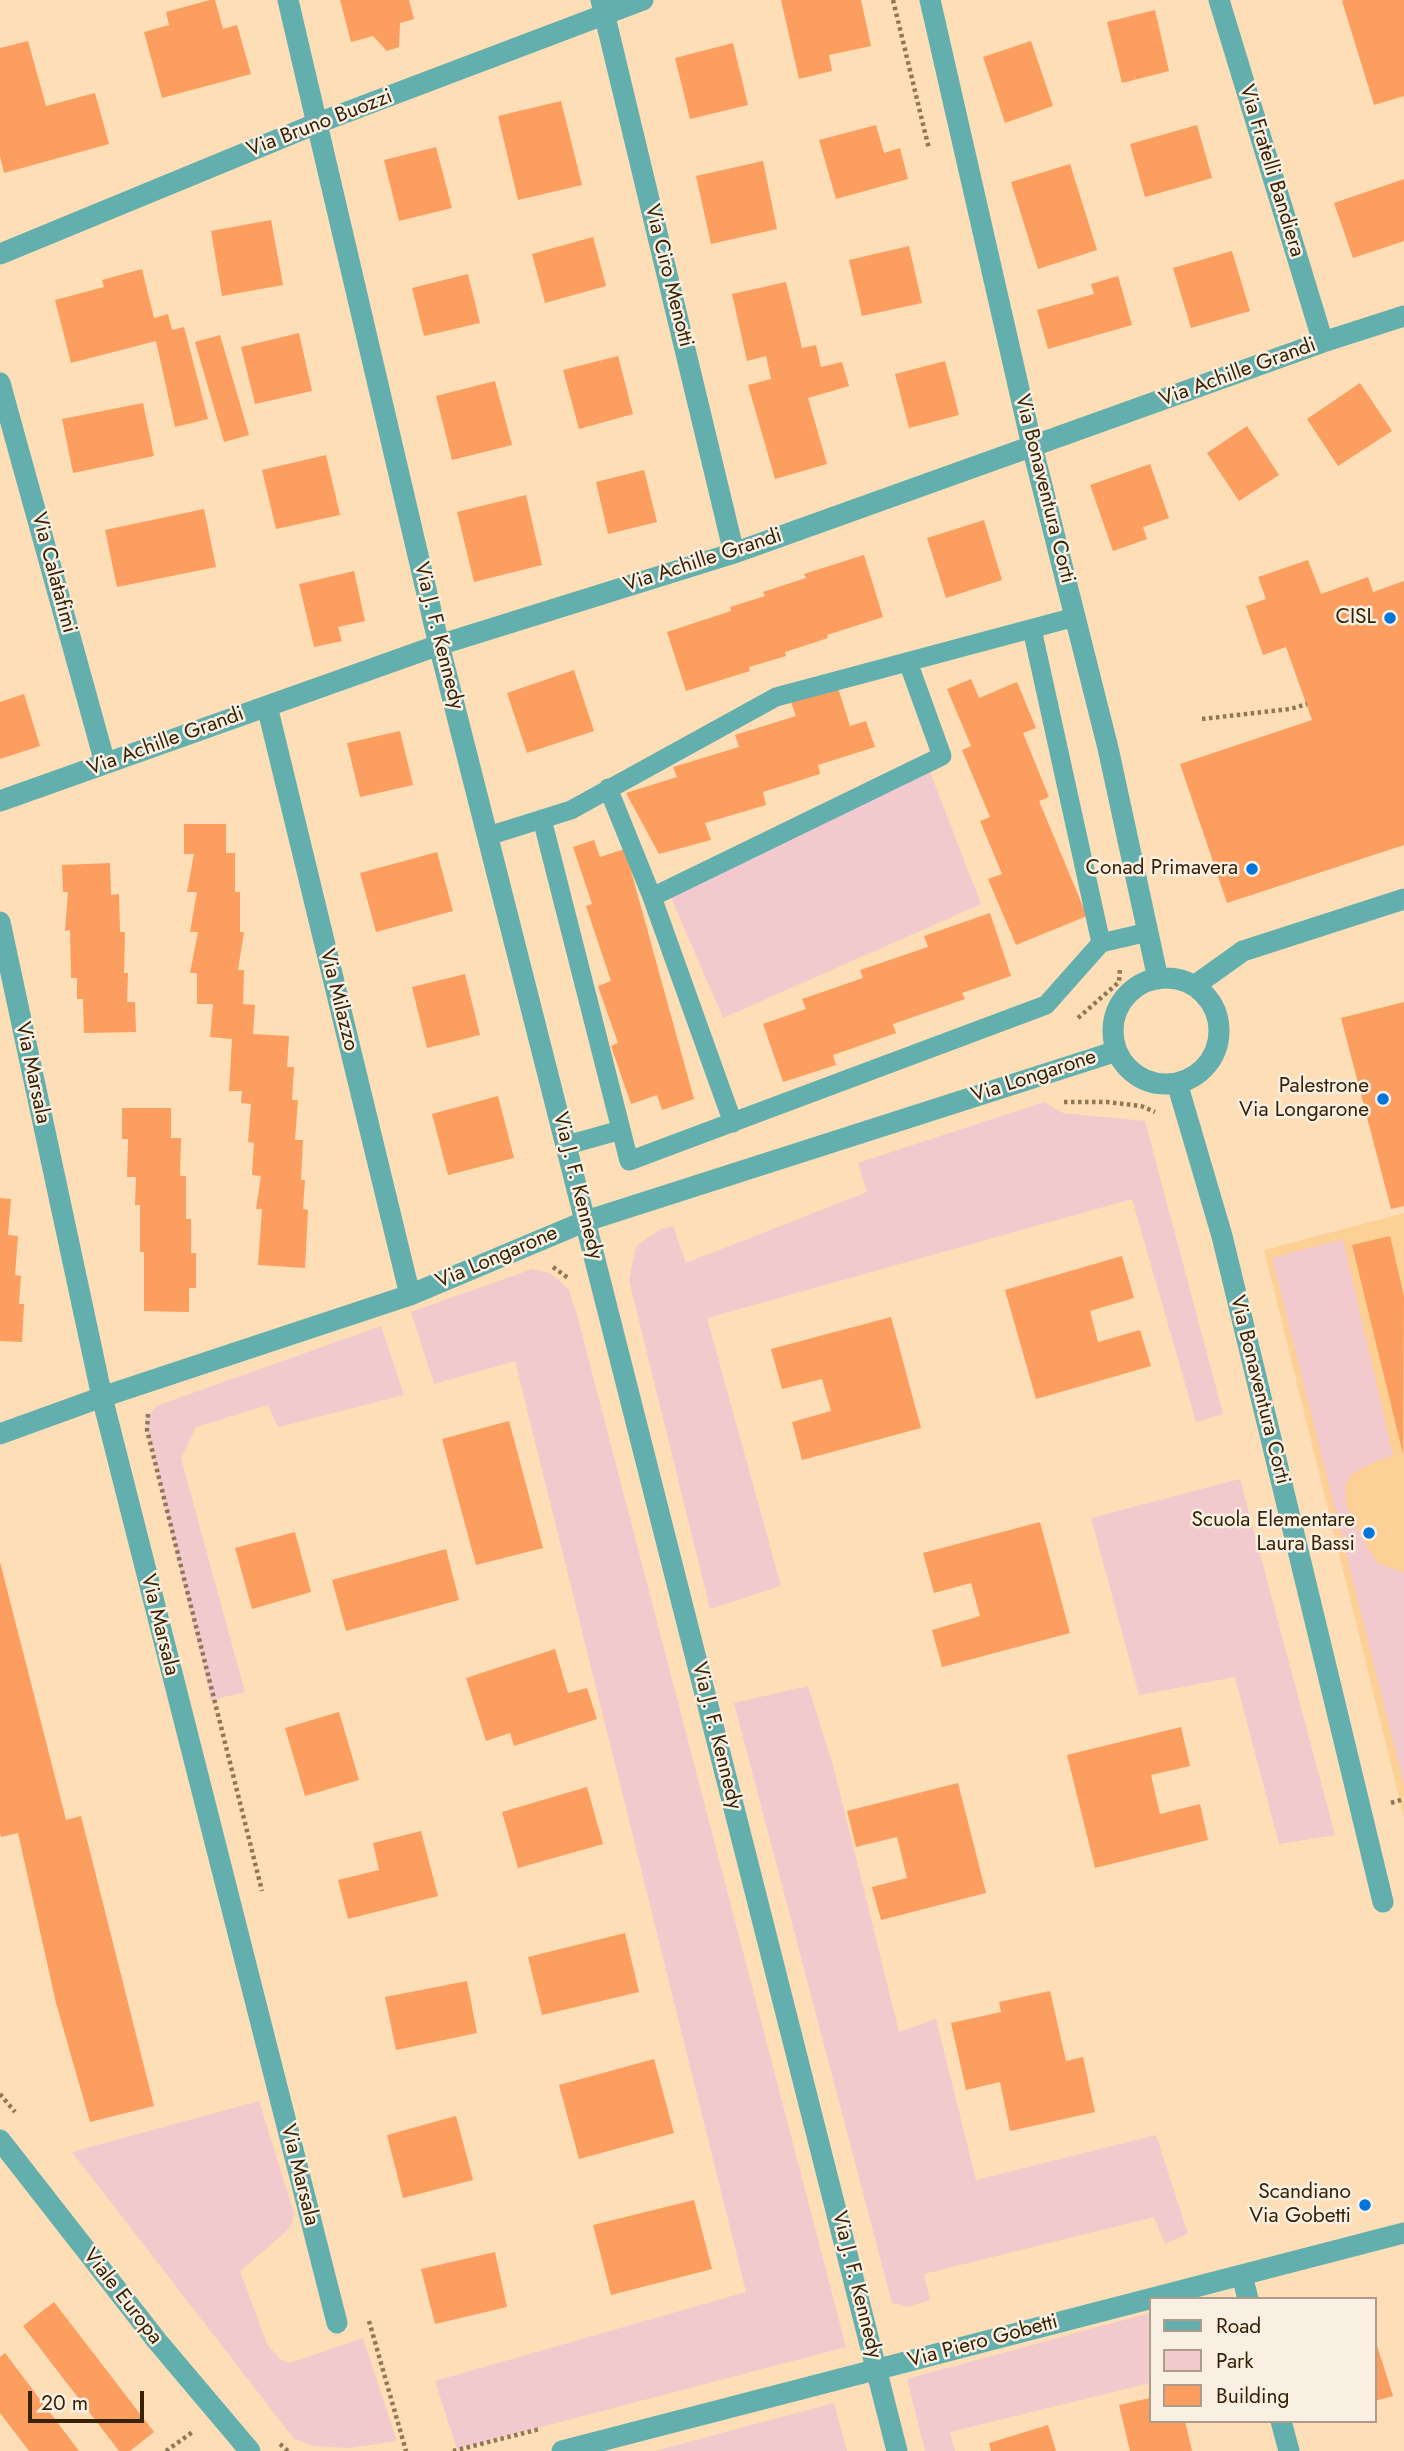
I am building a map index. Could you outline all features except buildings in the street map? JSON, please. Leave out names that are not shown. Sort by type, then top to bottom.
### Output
[{"type":"street","name":"Via J. F. Kennedy","points":[[288,0],[439,645],[897,2451]]},
{"type":"street","name":"Via Bruno Buozzi","points":[[0,254],[603,8],[643,0]]},
{"type":"street","name":"Via Bonaventura Corti","points":[[930,0],[1032,446],[1108,748],[1158,979]]},
{"type":"street","name":"Via Fratelli Bandiera","points":[[1219,0],[1323,342]]},
{"type":"street","name":"Via Ciro Menotti","points":[[603,8],[734,553]]},
{"type":"street","name":"Via Achille Grandi","points":[[0,801],[439,645],[734,553],[1323,342],[1404,316]]},
{"type":"street","name":"Via Calatafimi","points":[[0,383],[105,763]]},
{"type":"street","name":"Via Milazzo","points":[[267,706],[410,1294]]},
{"type":"street","points":[[1194,986],[1243,951],[1404,899]]},
{"type":"street","name":"Via Marsala","points":[[0,922],[102,1397],[337,2323]]},
{"type":"street","points":[[1158,979],[1175,979],[1194,986],[1205,995],[1215,1010],[1219,1028],[1217,1048],[1204,1069],[1196,1075],[1177,1083],[1151,1083],[1133,1072],[1117,1051],[1113,1029],[1122,1001],[1140,985],[1158,979]]},
{"type":"street","name":"Via Longarone","points":[[0,1434],[410,1294],[586,1221],[1117,1051]]},
{"type":"street","name":"Via Bonaventura Corti","points":[[1177,1083],[1222,1236],[1383,1902]]},
{"type":"street","name":"Viale Europa","points":[[0,2140],[157,2341],[250,2451]]},
{"type":"street","name":"Via Piero Gobetti","points":[[1157,2297],[1404,2233]]},
{"type":"street","points":[[1242,2275],[1248,2297]]},
{"type":"street","name":"Via Piero Gobetti","points":[[562,2451],[1148,2299]]},
{"type":"street","points":[[1282,2423],[1289,2451]]},
{"type":"lane","points":[[488,836],[571,810],[776,697],[1075,617]]},
{"type":"lane","points":[[1032,629],[1101,943]]},
{"type":"lane","points":[[652,897],[942,757],[908,662]]},
{"type":"lane","points":[[608,788],[652,897],[733,1123]]},
{"type":"lane","points":[[542,819],[629,1161],[1046,1005],[1101,943],[1148,932]]},
{"type":"lane","points":[[567,1145],[621,1130]]},
{"type":"path","points":[[1202,719],[1307,705]]},
{"type":"path","points":[[547,1263],[570,1282]]},
{"type":"path","points":[[148,1408],[147,1430],[265,1900]]},
{"type":"path","points":[[1392,1802],[1404,1799]]},
{"type":"path","points":[[368,2318],[406,2451]]},
{"type":"path","points":[[453,2451],[546,2427]]},
{"type":"shaded area","name":"Scuola Elementare Laura Bassi","points":[[1404,1213],[1404,1817],[1264,1250]]},
{"type":"green space","points":[[930,772],[981,904],[723,1018],[670,895]]},
{"type":"green space","points":[[1044,1102],[1063,1113],[1145,1121],[1223,1414],[1196,1422],[1132,1199],[707,1318],[781,1586],[710,1609],[629,1280],[636,1246],[661,1229],[673,1226],[686,1263],[867,1192],[858,1163]]},
{"type":"green space","points":[[1343,1239],[1393,1456],[1374,1462],[1352,1474],[1345,1487],[1347,1507],[1378,1563],[1404,1573],[1404,1785],[1272,1258]]},
{"type":"green space","points":[[532,1269],[550,1273],[568,1288],[576,1311],[846,2347],[457,2449],[435,2381],[746,2292],[515,1361],[434,1384],[411,1312]]},
{"type":"green space","points":[[381,1326],[404,1395],[278,1427],[268,1405],[196,1427],[181,1458],[245,1692],[211,1700],[145,1420],[156,1406]]},
{"type":"green space","points":[[1240,1479],[1335,1835],[1279,1844],[1235,1677],[1139,1695],[1091,1518]]},
{"type":"green space","points":[[808,1686],[833,1765],[899,2032],[936,2019],[976,2180],[1156,2135],[1188,2234],[1165,2244],[1154,2217],[924,2274],[930,2300],[907,2307],[892,2303],[734,1703]]},
{"type":"green space","points":[[259,2101],[294,2213],[289,2229],[240,2271],[267,2344],[280,2359],[290,2363],[363,2338],[397,2441],[348,2448],[315,2446],[294,2439],[72,2152]]},
{"type":"green space","points":[[1148,2314],[1148,2383],[950,2432],[955,2451],[925,2451],[907,2379]]},
{"type":"green space","points":[[834,2403],[847,2451],[655,2451]]},
{"type":"place","name":"CISL","points":[[1390,618]]},
{"type":"place","name":"Conad Primavera","points":[[1252,869]]},
{"type":"place","name":"Palestrone Via Longarone","points":[[1383,1099]]},
{"type":"place","name":"Scuola Elementare Laura Bassi","points":[[1369,1533]]},
{"type":"place","name":"Scandiano Via Gobetti","points":[[1365,2205]]}]
